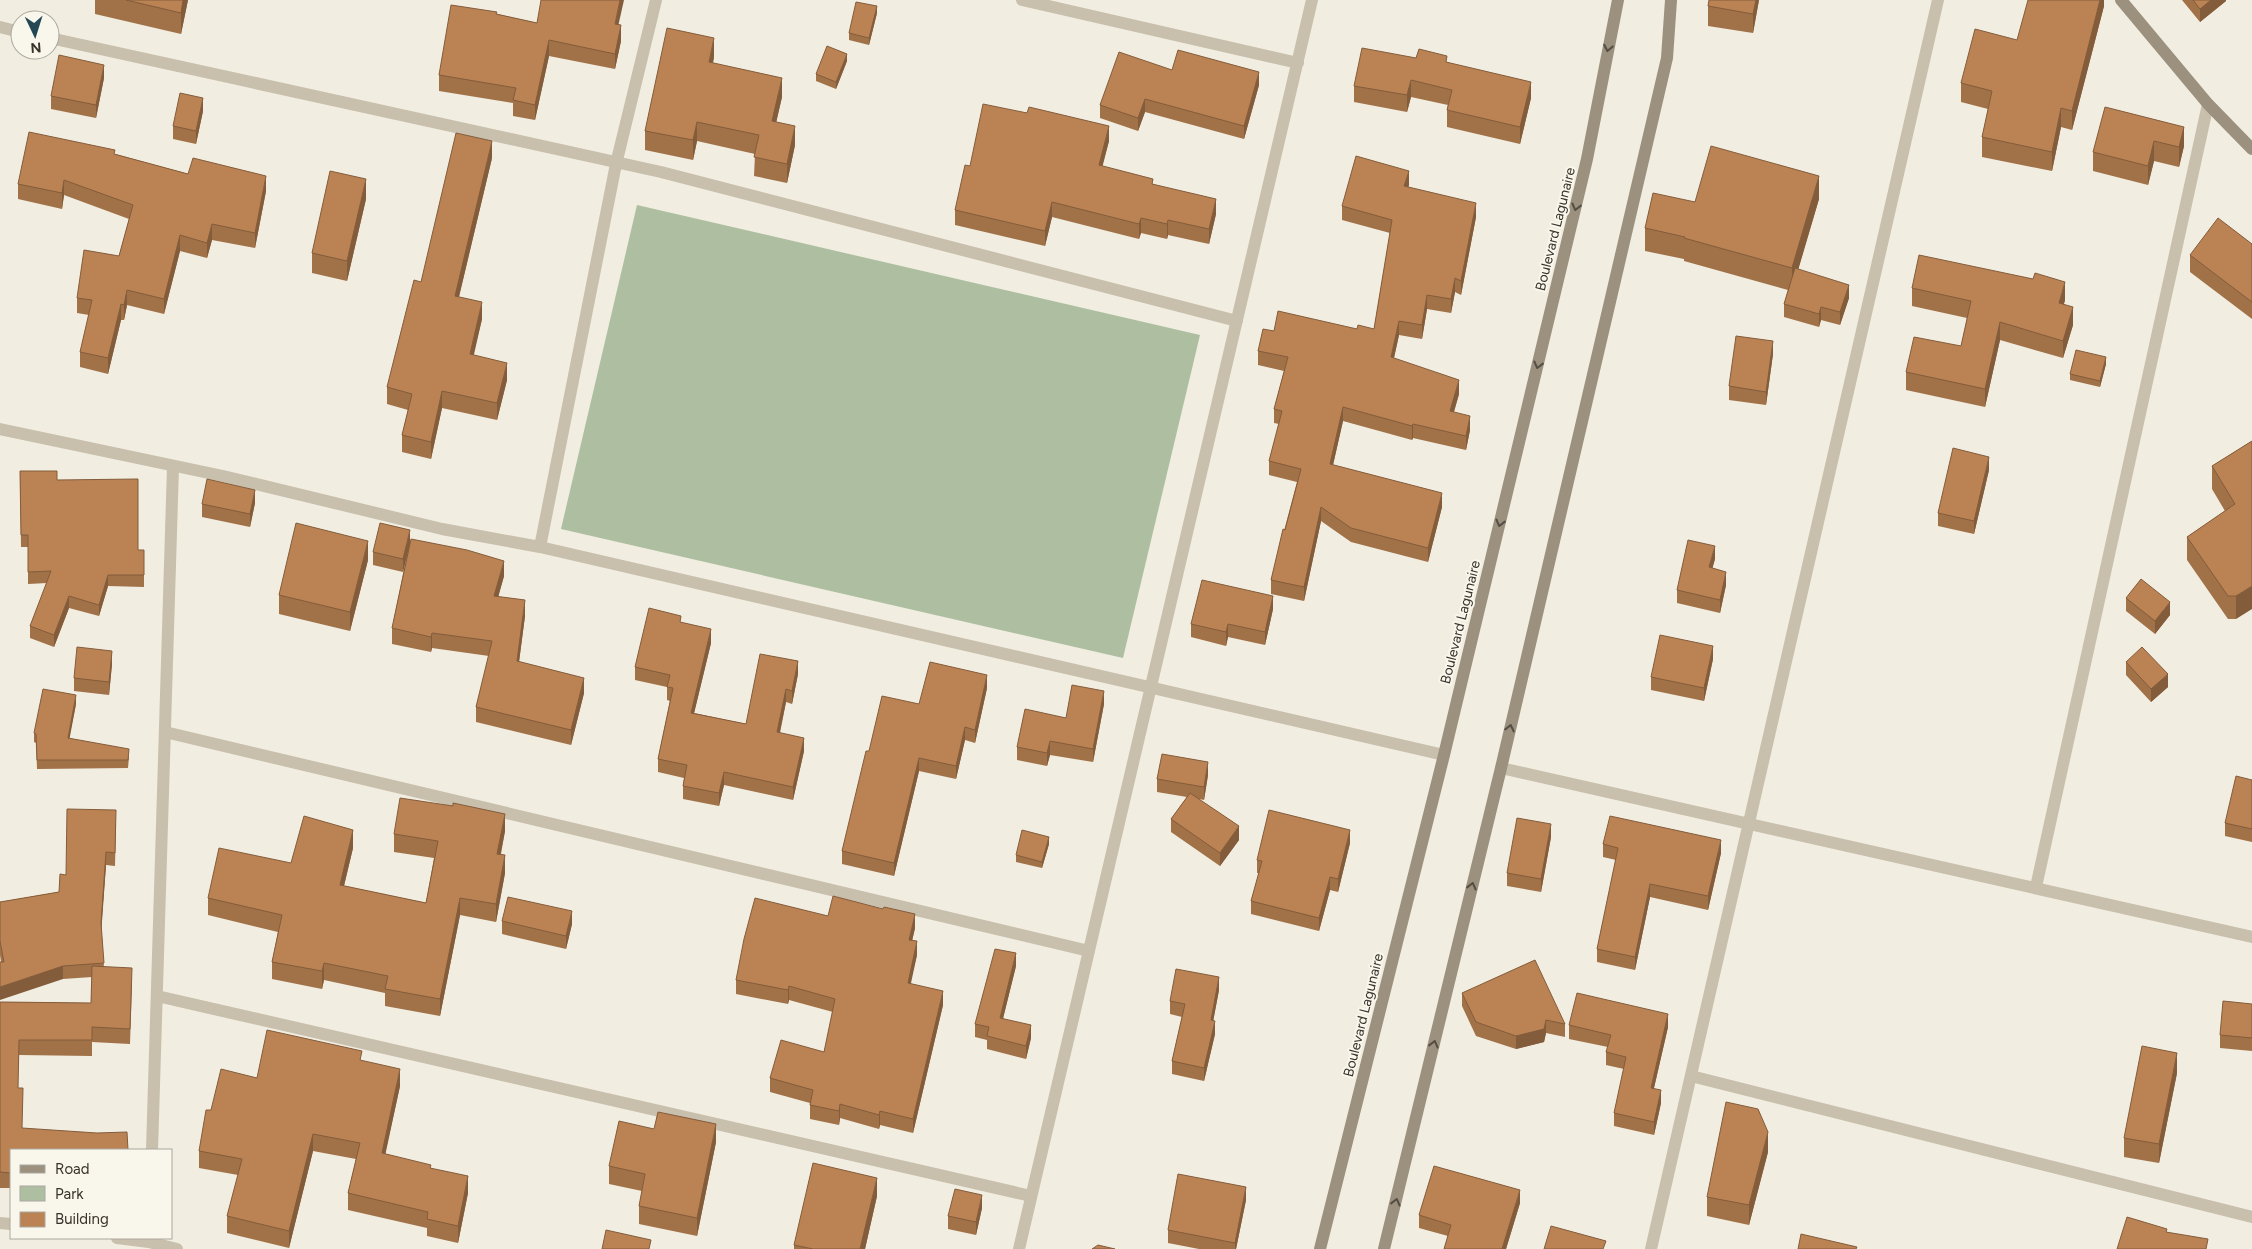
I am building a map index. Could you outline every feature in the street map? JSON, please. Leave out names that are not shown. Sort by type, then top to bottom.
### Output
[{"type":"main road","name":"Boulevard Lagunaire","points":[[1320,1249],[1444,755],[1587,159],[1618,0]]},
{"type":"main road","points":[[1384,1249],[1501,768],[1667,58],[1671,0]]},
{"type":"main road","points":[[2121,0],[2208,104],[2251,146]]},
{"type":"street","points":[[540,547],[616,164],[656,0]]},
{"type":"street","points":[[1022,0],[1298,63]]},
{"type":"street","points":[[1019,1249],[1312,0]]},
{"type":"street","points":[[1651,1249],[1938,0]]},
{"type":"street","points":[[60,40],[616,164],[661,172],[1237,321]]},
{"type":"street","points":[[2036,887],[2208,104]]},
{"type":"street","points":[[0,429],[40,436],[173,467],[223,476],[442,529],[540,547],[1150,689],[1444,755]]},
{"type":"street","points":[[152,1149],[173,467]]},
{"type":"street","points":[[165,732],[1089,951]]},
{"type":"street","points":[[1501,768],[2252,937]]},
{"type":"street","points":[[157,996],[1032,1196]]},
{"type":"street","points":[[1691,1076],[2252,1217]]},
{"type":"street","points":[[133,1239],[149,1240],[177,1249]]},
{"type":"green space","points":[[637,205],[1200,335],[1123,658],[561,529]]},
{"type":"building","points":[[126,0],[183,0],[181,13]]},
{"type":"building","points":[[541,0],[620,0],[615,24],[621,25],[615,54],[549,40],[535,105],[513,100],[516,88],[439,75],[451,5],[497,12],[496,14],[537,23]]},
{"type":"building","points":[[1709,0],[1756,0],[1753,14],[1708,6]]},
{"type":"building","points":[[2028,0],[2100,0],[2072,111],[2061,108],[2052,152],[1982,137],[1992,91],[1961,83],[1975,29],[2017,40]]},
{"type":"building","points":[[2193,0],[2211,0],[2200,9]]},
{"type":"building","points":[[856,2],[877,6],[869,38],[849,33]]},
{"type":"building","points":[[667,28],[714,38],[709,62],[782,78],[772,121],[795,126],[787,164],[754,157],[759,135],[697,122],[693,140],[645,131]]},
{"type":"building","points":[[827,46],[847,54],[836,82],[816,74]]},
{"type":"building","points":[[1362,48],[1416,58],[1419,49],[1447,56],[1446,62],[1531,82],[1520,127],[1447,110],[1452,90],[1411,80],[1407,95],[1354,86]]},
{"type":"building","points":[[1178,50],[1259,72],[1244,126],[1145,99],[1138,118],[1100,105],[1119,52],[1172,70]]},
{"type":"building","points":[[60,55],[104,65],[96,105],[51,96]]},
{"type":"building","points":[[180,93],[203,98],[196,131],[173,126]]},
{"type":"building","points":[[983,104],[1027,113],[1029,107],[1109,126],[1099,165],[1153,179],[1152,184],[1216,199],[1209,229],[1168,220],[1167,224],[1141,218],[1139,224],[1052,202],[1045,231],[955,210],[965,165],[970,166]]},
{"type":"building","points":[[2105,107],[2184,127],[2179,147],[2154,141],[2148,166],[2093,152]]},
{"type":"building","points":[[29,132],[115,150],[114,154],[188,174],[193,158],[266,176],[255,233],[212,224],[207,243],[180,235],[164,299],[127,290],[124,305],[121,304],[108,358],[80,352],[92,300],[77,298],[84,250],[119,256],[133,205],[64,180],[62,193],[18,184]]},
{"type":"building","points":[[456,133],[492,141],[455,296],[482,302],[470,354],[507,363],[497,403],[442,391],[431,442],[402,435],[412,394],[387,387],[414,280],[421,282]]},
{"type":"building","points":[[1711,146],[1819,176],[1792,268],[1685,237],[1645,228],[1653,193],[1695,202]]},
{"type":"building","points":[[1356,156],[1409,171],[1404,186],[1476,203],[1461,281],[1455,278],[1451,299],[1427,295],[1422,325],[1399,321],[1391,357],[1459,380],[1450,411],[1470,416],[1466,436],[1413,424],[1412,426],[1343,407],[1330,464],[1442,493],[1428,548],[1351,528],[1321,507],[1304,587],[1271,580],[1283,529],[1285,530],[1301,469],[1269,461],[1282,411],[1274,409],[1288,357],[1258,351],[1263,329],[1274,331],[1278,311],[1357,329],[1358,325],[1374,329],[1392,220],[1342,206]]},
{"type":"building","points":[[330,171],[366,179],[347,261],[312,253]]},
{"type":"building","points":[[2218,218],[2252,244],[2252,302],[2190,255]]},
{"type":"building","points":[[1919,255],[2033,279],[2035,273],[2065,282],[2059,303],[2073,307],[2063,341],[2000,322],[1985,389],[1906,372],[1914,337],[1961,346],[1971,301],[1912,288]]},
{"type":"building","points":[[1795,268],[1849,285],[1840,312],[1821,307],[1819,314],[1784,304]]},
{"type":"building","points":[[1736,336],[1773,341],[1766,392],[1729,386]]},
{"type":"building","points":[[2076,350],[2106,357],[2100,381],[2070,374]]},
{"type":"building","points":[[2252,441],[2252,586],[2236,596],[2228,596],[2187,537],[2235,504],[2212,466]]},
{"type":"building","points":[[1953,448],[1989,457],[1974,521],[1938,513]]},
{"type":"building","points":[[20,471],[57,471],[57,480],[138,479],[138,550],[144,550],[144,575],[108,575],[99,605],[69,596],[54,635],[30,626],[51,571],[28,572],[28,535],[21,535]]},
{"type":"building","points":[[207,479],[255,490],[250,514],[202,504]]},
{"type":"building","points":[[296,523],[368,541],[350,612],[279,595]]},
{"type":"building","points":[[380,523],[410,530],[403,559],[373,552]]},
{"type":"building","points":[[411,539],[467,550],[504,561],[494,596],[525,600],[517,661],[584,678],[571,730],[476,707],[492,641],[432,633],[431,637],[392,628]]},
{"type":"building","points":[[1688,540],[1715,546],[1709,567],[1726,572],[1720,600],[1677,590]]},
{"type":"building","points":[[2141,579],[2170,602],[2155,621],[2126,598]]},
{"type":"building","points":[[1202,580],[1273,596],[1265,632],[1228,624],[1226,632],[1191,624]]},
{"type":"building","points":[[649,608],[681,616],[680,622],[711,629],[691,713],[746,724],[760,654],[798,661],[792,691],[786,689],[777,732],[804,738],[793,787],[724,772],[719,793],[683,786],[687,765],[658,759],[673,688],[667,687],[670,675],[635,667]]},
{"type":"building","points":[[1660,635],[1713,646],[1704,688],[1651,677]]},
{"type":"building","points":[[77,647],[112,651],[109,682],[74,678]]},
{"type":"building","points":[[2142,647],[2168,674],[2151,689],[2126,662]]},
{"type":"building","points":[[930,662],[987,675],[975,730],[965,727],[956,766],[919,758],[894,863],[842,851],[866,751],[869,751],[882,696],[919,704]]},
{"type":"building","points":[[1072,685],[1104,691],[1093,749],[1050,741],[1047,753],[1017,747],[1025,709],[1066,718]]},
{"type":"building","points":[[43,689],[76,695],[68,738],[129,749],[128,760],[37,760],[36,734],[34,733]]},
{"type":"building","points":[[1162,754],[1208,762],[1204,787],[1157,779]]},
{"type":"building","points":[[2236,776],[2252,780],[2252,829],[2225,823]]},
{"type":"building","points":[[1190,793],[1239,826],[1220,853],[1171,819]]},
{"type":"building","points":[[400,798],[453,806],[453,803],[505,814],[497,854],[505,855],[496,904],[460,898],[440,999],[385,989],[388,976],[324,963],[322,971],[272,962],[282,915],[208,898],[219,848],[291,863],[304,816],[353,830],[340,885],[426,903],[438,841],[394,834]]},
{"type":"building","points":[[67,809],[116,810],[115,853],[106,852],[101,923],[104,963],[63,966],[0,987],[0,962],[4,962],[0,941],[0,902],[59,892],[60,874],[66,875]]},
{"type":"building","points":[[1269,810],[1350,830],[1338,879],[1330,877],[1319,918],[1251,901],[1262,861],[1257,860]]},
{"type":"building","points":[[1610,816],[1721,840],[1708,896],[1650,884],[1635,957],[1597,949],[1618,848],[1603,844]]},
{"type":"building","points":[[1517,818],[1551,824],[1541,879],[1507,873]]},
{"type":"building","points":[[1022,830],[1049,837],[1042,862],[1016,855]]},
{"type":"building","points":[[833,896],[883,909],[884,907],[915,914],[909,940],[917,941],[908,983],[943,991],[913,1119],[880,1111],[879,1115],[840,1104],[839,1111],[810,1105],[813,1090],[770,1078],[781,1040],[824,1052],[835,999],[789,986],[788,990],[736,980],[755,898],[828,916]]},
{"type":"building","points":[[508,897],[572,911],[566,936],[502,921]]},
{"type":"building","points":[[995,949],[1016,953],[1000,1018],[1031,1025],[1026,1046],[987,1036],[989,1027],[975,1024]]},
{"type":"building","points":[[1535,960],[1565,1024],[1546,1020],[1544,1029],[1516,1036],[1476,1022],[1462,993]]},
{"type":"building","points":[[92,966],[132,968],[130,1029],[92,1027],[92,1040],[19,1040],[18,1088],[23,1088],[22,1128],[97,1133],[127,1132],[128,1149],[10,1149],[10,1173],[0,1172],[0,1002],[91,1003]]},
{"type":"building","points":[[1176,969],[1219,977],[1211,1020],[1215,1021],[1204,1068],[1172,1061],[1185,1004],[1170,1001]]},
{"type":"building","points":[[1577,993],[1668,1014],[1651,1088],[1661,1090],[1654,1122],[1614,1113],[1626,1057],[1606,1052],[1611,1035],[1569,1025]]},
{"type":"building","points":[[2223,1001],[2252,1004],[2252,1038],[2220,1035]]},
{"type":"building","points":[[267,1030],[362,1051],[360,1060],[400,1069],[382,1153],[431,1165],[430,1168],[468,1176],[458,1226],[427,1219],[428,1212],[348,1193],[360,1143],[313,1134],[289,1231],[227,1216],[242,1159],[199,1151],[206,1110],[211,1110],[221,1069],[257,1078]]},
{"type":"building","points":[[2142,1046],[2177,1053],[2159,1144],[2124,1138]]},
{"type":"building","points":[[1726,1102],[1758,1109],[1768,1132],[1749,1205],[1707,1197]]},
{"type":"building","points":[[658,1112],[716,1124],[697,1218],[639,1206],[645,1174],[609,1166],[619,1121],[654,1129]]},
{"type":"building","points":[[813,1163],[877,1178],[860,1249],[813,1249],[794,1245]]},
{"type":"building","points":[[1434,1166],[1520,1190],[1502,1249],[1444,1249],[1451,1225],[1419,1215]]},
{"type":"building","points":[[1178,1174],[1246,1187],[1235,1243],[1168,1230]]},
{"type":"building","points":[[955,1189],[982,1195],[976,1222],[948,1216]]},
{"type":"building","points":[[2127,1217],[2167,1229],[2166,1232],[2208,1239],[2206,1249],[2117,1249]]},
{"type":"building","points":[[1551,1226],[1606,1241],[1603,1249],[1544,1249]]},
{"type":"building","points":[[606,1230],[651,1240],[649,1249],[602,1249]]},
{"type":"building","points":[[1801,1234],[1857,1247],[1856,1249],[1798,1249]]},
{"type":"building","points":[[1098,1245],[1115,1249],[1092,1249]]}]
